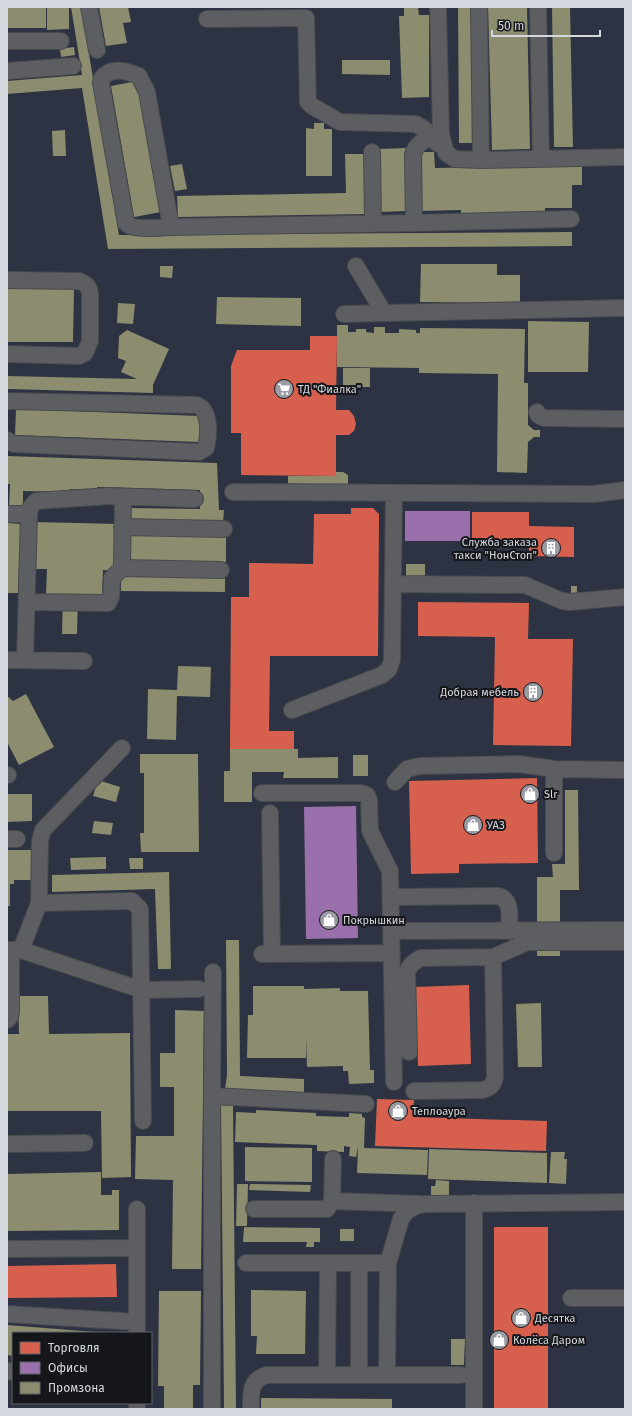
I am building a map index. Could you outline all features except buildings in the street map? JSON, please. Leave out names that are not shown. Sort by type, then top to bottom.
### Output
[{"type":"lane","points":[[89,7],[97,50]]},
{"type":"lane","points":[[436,136],[440,59],[438,7]]},
{"type":"lane","points":[[479,7],[481,160]]},
{"type":"lane","points":[[538,7],[541,159]]},
{"type":"lane","points":[[207,19],[306,12],[308,102],[312,106],[340,122],[416,124],[436,136],[446,153],[455,159],[481,160],[625,157]]},
{"type":"lane","points":[[7,41],[61,41]]},
{"type":"lane","points":[[7,71],[73,66]]},
{"type":"lane","points":[[172,227],[147,92],[139,76],[124,71],[104,74],[101,83],[126,223],[132,228],[571,219]]},
{"type":"lane","points":[[414,223],[414,147],[423,141],[436,136]]},
{"type":"lane","points":[[372,152],[373,223]]},
{"type":"lane","points":[[356,266],[384,313]]},
{"type":"lane","points":[[7,280],[79,281],[85,284],[90,293],[90,341],[85,353],[79,356],[7,354]]},
{"type":"lane","points":[[344,314],[625,308]]},
{"type":"lane","points":[[7,401],[197,405],[202,407],[207,416],[208,443],[206,448],[199,452],[14,444],[7,440]]},
{"type":"lane","points":[[537,412],[538,415],[544,418],[625,418]]},
{"type":"lane","points":[[233,492],[594,494],[625,490]]},
{"type":"lane","points":[[292,710],[382,675],[389,669],[392,660],[394,493]]},
{"type":"lane","points":[[27,602],[108,603],[111,597],[112,578],[122,568],[123,497]]},
{"type":"lane","points":[[25,660],[29,514],[30,508],[36,501],[123,497],[195,499]]},
{"type":"lane","points":[[7,514],[29,514]]},
{"type":"lane","points":[[122,527],[224,528]]},
{"type":"lane","points":[[122,568],[221,570]]},
{"type":"lane","points":[[393,584],[525,585],[562,601],[570,602],[625,596]]},
{"type":"lane","points":[[7,660],[84,661]]},
{"type":"lane","points":[[7,1020],[10,1017],[11,1012],[13,950],[38,903],[40,841],[43,830],[122,748]]},
{"type":"lane","points":[[395,782],[407,769],[420,766],[519,764],[554,769],[625,770]]},
{"type":"lane","points":[[554,769],[554,853]]},
{"type":"lane","points":[[262,793],[361,793],[367,795],[369,800],[370,831],[390,871],[394,1082]]},
{"type":"lane","points":[[270,813],[267,954],[392,953]]},
{"type":"lane","points":[[391,897],[499,896],[505,898],[508,902],[509,931]]},
{"type":"lane","points":[[38,903],[132,901],[140,909],[143,1121]]},
{"type":"lane","points":[[392,931],[625,930]]},
{"type":"lane","points":[[409,1052],[407,972],[410,965],[421,958],[493,957],[528,942],[625,942]]},
{"type":"lane","points":[[13,950],[142,990],[199,989]]},
{"type":"lane","points":[[414,1091],[482,1090],[489,1088],[493,1084],[495,1077],[493,957]]},
{"type":"lane","points":[[212,1409],[213,972]]},
{"type":"lane","points":[[212,1096],[366,1104]]},
{"type":"lane","points":[[7,1144],[85,1143]]},
{"type":"lane","points":[[254,1209],[327,1209],[332,1201],[333,1159]]},
{"type":"lane","points":[[332,1201],[426,1204],[625,1202]]},
{"type":"lane","points":[[387,1375],[388,1263],[401,1219],[408,1211],[426,1204]]},
{"type":"lane","points":[[474,1204],[474,1409]]},
{"type":"lane","points":[[7,1314],[137,1327],[137,1209]]},
{"type":"lane","points":[[7,1249],[137,1248]]},
{"type":"lane","points":[[246,1263],[388,1263]]},
{"type":"lane","points":[[327,1375],[328,1263]]},
{"type":"lane","points":[[359,1263],[359,1375]]},
{"type":"lane","points":[[571,1298],[625,1298]]},
{"type":"lane","points":[[251,1409],[251,1388],[255,1381],[260,1377],[327,1375],[461,1375]]},
{"type":"shaded area","points":[[7,7],[625,7],[625,1409],[7,1409]]},
{"type":"place","name":"ТД \"Фиалка\"","points":[[284,389]]},
{"type":"place","name":"Служба заказа такси \"НонСтоп\"","points":[[551,548]]},
{"type":"place","name":"Добрая мебель","points":[[533,692]]},
{"type":"place","name":"Slr","points":[[530,794]]},
{"type":"place","name":"УАЗ","points":[[473,825]]},
{"type":"place","name":"Покрышкин","points":[[329,920]]},
{"type":"place","name":"Теплоаура","points":[[398,1111]]},
{"type":"place","name":"Десятка","points":[[521,1318]]},
{"type":"place","name":"Колёса Даром","points":[[499,1340]]}]
